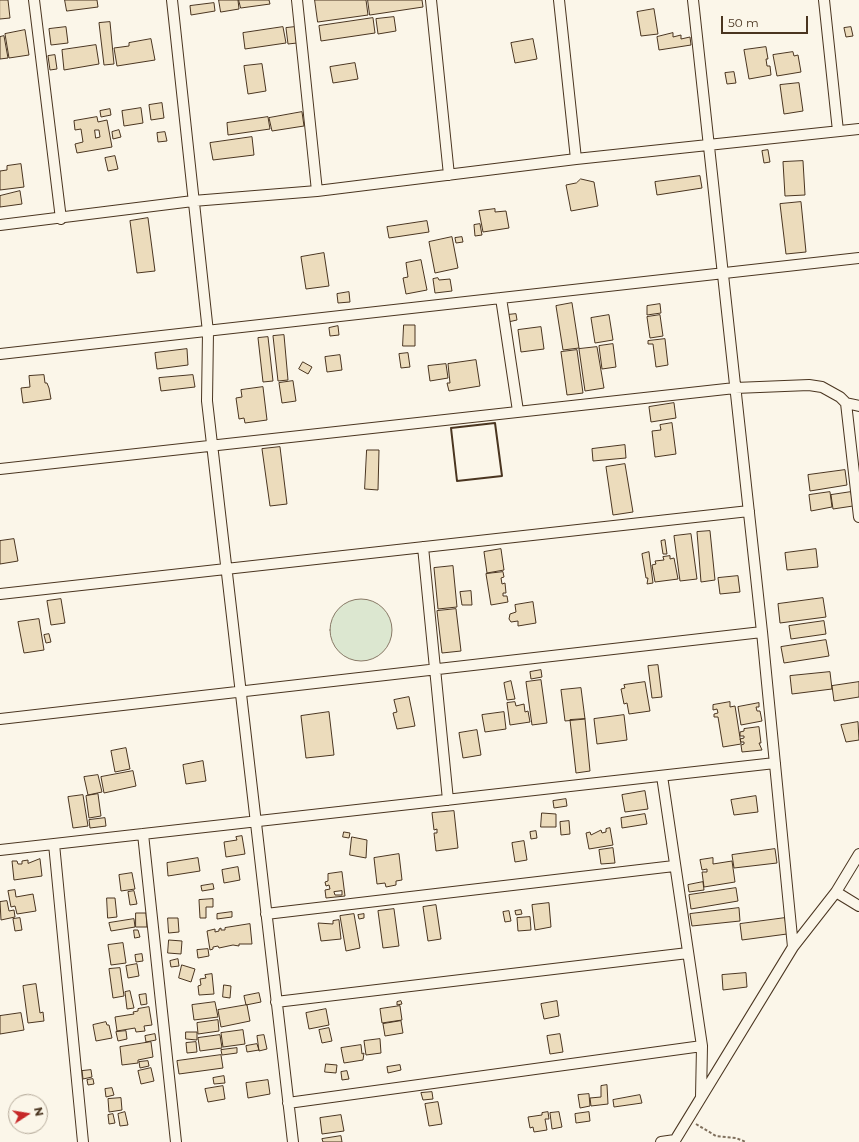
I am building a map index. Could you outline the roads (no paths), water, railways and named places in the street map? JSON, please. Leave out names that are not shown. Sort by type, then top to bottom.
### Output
[{"type":"street","points":[[34,0],[61,219]]},
{"type":"street","points":[[172,0],[208,332],[207,401],[293,1142]]},
{"type":"street","points":[[297,0],[318,191]]},
{"type":"street","points":[[431,0],[449,175]]},
{"type":"street","points":[[559,0],[576,159]]},
{"type":"street","points":[[693,0],[762,632],[793,947]]},
{"type":"street","points":[[824,0],[838,131]]},
{"type":"street","points":[[0,225],[61,219],[193,201],[318,191],[576,159],[709,146],[859,128]]},
{"type":"street","points":[[0,354],[208,332],[859,258]]},
{"type":"street","points":[[501,298],[518,410]]},
{"type":"street","points":[[0,469],[518,410],[735,388],[808,385],[822,387],[840,397],[846,403],[859,406]]},
{"type":"street","points":[[846,403],[859,517]]},
{"type":"street","points":[[0,594],[749,511]]},
{"type":"street","points":[[423,547],[448,800]]},
{"type":"street","points":[[0,719],[762,632]]},
{"type":"street","points":[[0,850],[775,763]]},
{"type":"street","points":[[662,776],[674,866],[702,1046],[701,1097]]},
{"type":"street","points":[[143,834],[176,1142]]},
{"type":"street","points":[[54,844],[83,1142]]},
{"type":"street","points":[[661,1142],[674,1141],[793,947],[836,892],[859,854]]},
{"type":"street","points":[[266,914],[674,866]]},
{"type":"street","points":[[836,892],[859,906]]},
{"type":"street","points":[[276,1002],[688,953]]},
{"type":"street","points":[[288,1103],[702,1046]]}]
